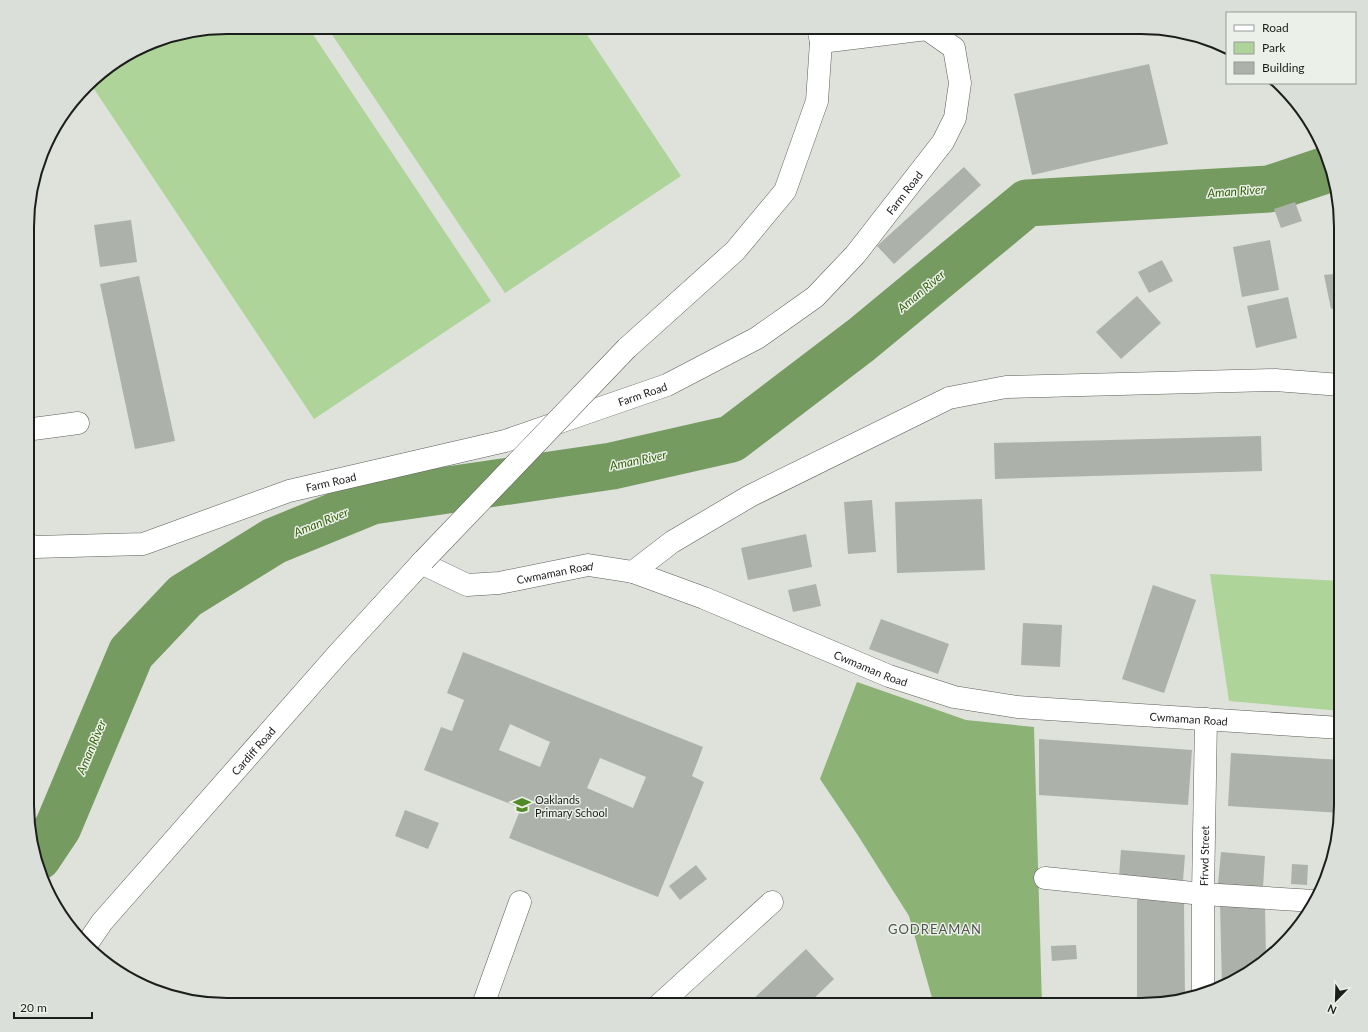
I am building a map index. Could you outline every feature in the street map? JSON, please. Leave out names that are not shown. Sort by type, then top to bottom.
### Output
[{"type":"street","name":"Cardiff Road","points":[[89,940],[102,922],[337,655],[422,562],[627,348],[735,251],[785,191],[817,101],[819,34]]},
{"type":"street","name":"Farm Road","points":[[34,547],[143,544],[289,490],[505,441],[667,385],[757,338],[815,297],[855,255],[943,142],[955,118],[960,83],[954,48],[934,34]]},
{"type":"street","points":[[633,572],[672,542],[750,496],[948,398],[1006,386],[1275,380],[1334,384]]},
{"type":"street","points":[[34,429],[78,423]]},
{"type":"street","name":"Cwmaman Road","points":[[422,562],[466,585],[498,583],[588,565],[633,572],[704,598],[888,676],[954,697],[1017,707],[1334,728]]},
{"type":"street","name":"Ffrwd Street","points":[[1203,988],[1206,719]]},
{"type":"street","points":[[1045,878],[1203,894],[1309,901]]},
{"type":"street","points":[[486,998],[520,902]]},
{"type":"street","points":[[667,998],[772,902]]},
{"type":"green space","points":[[214,34],[313,34],[491,301],[314,419],[93,88],[120,66],[165,44]]},
{"type":"green space","points":[[332,34],[587,34],[681,176],[505,293]]},
{"type":"green space","points":[[1210,574],[1334,581],[1334,710],[1229,701]]},
{"type":"green space","points":[[857,682],[966,720],[1034,727],[1042,998],[932,998],[909,916],[820,779]]},
{"type":"building","points":[[1149,64],[1168,144],[1032,175],[1014,94]]},
{"type":"building","points":[[964,167],[981,185],[894,264],[877,246]]},
{"type":"building","points":[[1295,202],[1302,221],[1281,228],[1274,209]]},
{"type":"building","points":[[131,220],[137,262],[100,267],[94,225]]},
{"type":"building","points":[[1270,240],[1279,290],[1242,297],[1233,247]]},
{"type":"building","points":[[1162,260],[1173,281],[1149,293],[1138,272]]},
{"type":"building","points":[[1334,274],[1334,308],[1331,309],[1324,275]]},
{"type":"building","points":[[139,276],[175,441],[135,449],[100,284]]},
{"type":"building","points":[[1137,296],[1161,323],[1121,359],[1096,332]]},
{"type":"building","points":[[1288,297],[1297,338],[1256,348],[1247,306]]},
{"type":"building","points":[[1261,436],[1262,471],[995,479],[994,443]]},
{"type":"building","points":[[982,499],[985,570],[897,573],[895,502]]},
{"type":"building","points":[[872,500],[876,552],[848,554],[844,502]]},
{"type":"building","points":[[806,534],[812,567],[748,580],[741,548]]},
{"type":"building","points":[[816,584],[821,606],[793,612],[788,590]]},
{"type":"building","points":[[1153,585],[1196,600],[1164,693],[1122,679]]},
{"type":"building","points":[[881,619],[949,644],[938,674],[869,649]]},
{"type":"building","points":[[1023,623],[1062,625],[1060,667],[1021,665]]},
{"type":"building","points":[[463,652],[703,747],[692,776],[704,782],[658,897],[509,838],[521,808],[424,770],[441,727],[452,731],[464,700],[447,693]],"holes":[[[510,724],[550,742],[540,767],[499,750]],[[600,758],[646,777],[633,808],[587,788]]]},
{"type":"building","points":[[1039,739],[1192,750],[1188,805],[1039,795]]},
{"type":"building","points":[[1231,753],[1334,760],[1334,813],[1228,806]]},
{"type":"building","points":[[405,810],[439,823],[428,849],[395,836]]},
{"type":"building","points":[[1121,850],[1185,855],[1183,881],[1119,876]]},
{"type":"building","points":[[1221,852],[1265,856],[1263,887],[1218,884]]},
{"type":"building","points":[[1292,864],[1308,865],[1307,885],[1291,884]]},
{"type":"building","points":[[696,865],[707,879],[680,900],[669,886]]},
{"type":"building","points":[[1137,898],[1184,901],[1185,993],[1154,998],[1137,998]]},
{"type":"building","points":[[1220,902],[1265,905],[1266,952],[1248,966],[1222,980]]},
{"type":"building","points":[[1076,945],[1077,959],[1052,961],[1051,946]]},
{"type":"building","points":[[806,949],[834,979],[814,998],[754,998]]},
{"type":"waterway","name":"Aman River","points":[[41,853],[58,827],[131,653],[185,596],[274,541],[372,501],[612,466],[731,439],[861,340],[1027,203],[1269,189],[1325,170]]},
{"type":"place","name":"Oaklands Primary School","points":[[522,805]]},
{"type":"district","name":"GODREAMAN","points":[[935,929]]}]
